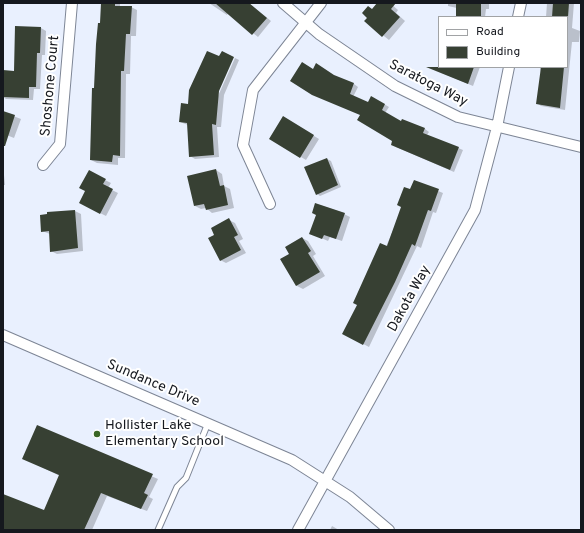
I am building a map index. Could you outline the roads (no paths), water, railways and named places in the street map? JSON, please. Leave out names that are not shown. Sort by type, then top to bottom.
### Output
[{"type":"street","name":"Shoshone Court","points":[[43,165],[60,144],[72,3]]},
{"type":"street","name":"Saratoga Way","points":[[283,3],[319,34],[395,86],[458,117],[581,147]]},
{"type":"street","points":[[270,204],[243,145],[253,90],[321,3]]},
{"type":"street","points":[[518,16],[521,3]]},
{"type":"street","name":"Dakota Way","points":[[298,530],[475,210],[497,126],[508,68]]},
{"type":"street","name":"Sundance Drive","points":[[3,335],[292,460],[350,497],[389,530]]},
{"type":"lane","points":[[158,530],[177,487],[186,478],[208,423]]},
{"type":"place","name":"Hollister Lake Elementary School","points":[[97,434]]}]
